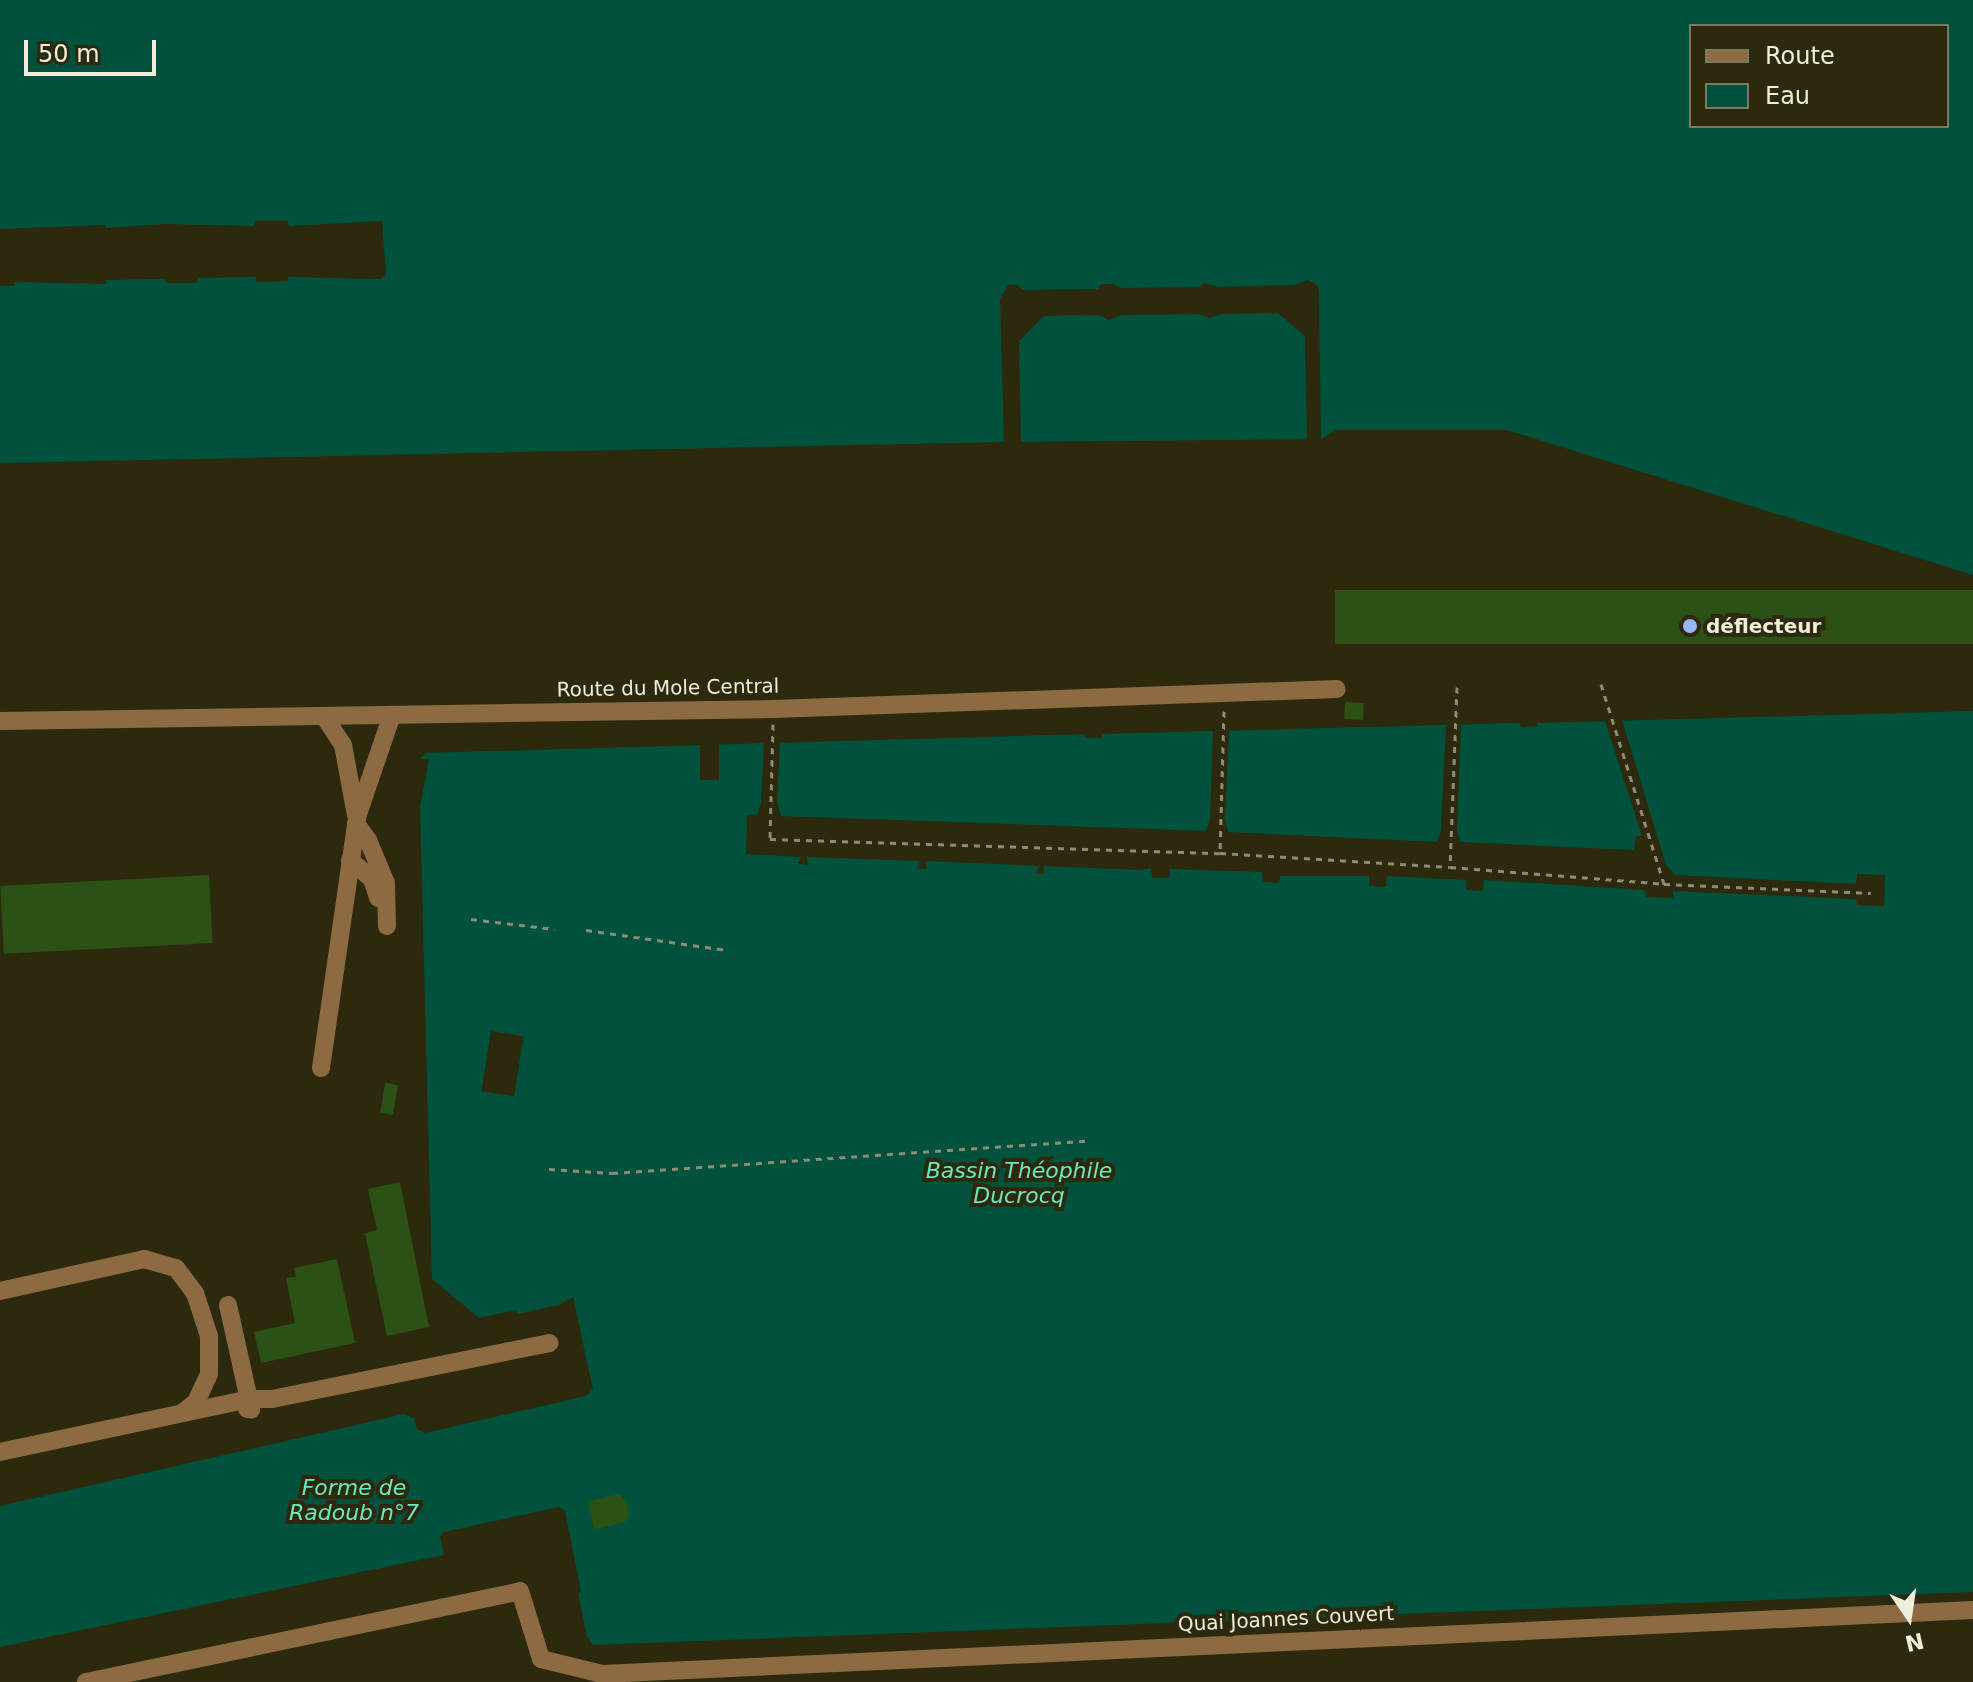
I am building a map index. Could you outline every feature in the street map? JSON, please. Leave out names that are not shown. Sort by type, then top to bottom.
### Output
[{"type":"lane","name":"Route du Mole Central","points":[[0,721],[774,709],[1337,689]]},
{"type":"lane","points":[[321,1068],[356,821],[392,715]]},
{"type":"lane","points":[[324,716],[343,745],[356,821],[368,840],[386,883],[387,926],[372,879],[350,860]]},
{"type":"lane","points":[[0,1291],[144,1259],[176,1268],[195,1293],[209,1336],[209,1374],[196,1402],[175,1418],[0,1461]]},
{"type":"lane","points":[[223,1305],[246,1403]]},
{"type":"lane","points":[[0,1452],[549,1343]]},
{"type":"lane","name":"Quai Joannes Couvert","points":[[86,1682],[520,1591],[541,1659],[602,1674],[1973,1610]]},
{"type":"path","points":[[1601,684],[1664,884]]},
{"type":"path","points":[[1450,867],[1457,687]]},
{"type":"path","points":[[1220,853],[1223,721]]},
{"type":"path","points":[[773,738],[770,839],[1220,853],[1664,884],[1871,893]]},
{"type":"path","points":[[471,919],[554,929]]},
{"type":"path","points":[[586,930],[727,950]]},
{"type":"path","points":[[549,1169],[612,1173],[1090,1140]]},
{"type":"water","points":[[0,0],[1973,0],[1973,575],[1507,430],[1336,430],[1321,439],[1004,442],[0,463]]},
{"type":"water","name":"Bassin Théophile Ducrocq","points":[[1973,711],[1973,1592],[593,1645],[587,1636],[578,1594],[581,1592],[565,1511],[559,1507],[444,1532],[440,1537],[444,1555],[0,1647],[0,1506],[404,1414],[414,1418],[417,1429],[425,1433],[586,1396],[593,1389],[573,1297],[559,1305],[479,1318],[432,1279],[420,807],[429,759],[420,759],[426,753],[1084,734],[1085,738],[1101,738],[1102,734],[1520,723],[1521,727],[1538,726],[1538,723]]},
{"type":"pier","points":[[255,221],[288,221],[289,226],[382,221],[386,275],[380,279],[288,277],[288,281],[256,282],[256,277],[198,278],[197,283],[166,283],[165,279],[106,280],[106,284],[14,282],[14,286],[0,286],[0,229],[164,224],[254,226]]},
{"type":"pier","points":[[1307,280],[1316,284],[1319,290],[1321,439],[1307,439],[1305,336],[1278,313],[1221,314],[1210,318],[1198,314],[1122,315],[1109,320],[1098,315],[1044,316],[1019,341],[1021,442],[1004,442],[1000,299],[1008,285],[1017,285],[1023,290],[1098,289],[1101,284],[1114,284],[1120,288],[1200,287],[1203,283],[1219,287],[1296,285]]},
{"type":"pier","points":[[1622,720],[1666,865],[1675,875],[1856,884],[1857,874],[1885,875],[1884,906],[1857,905],[1856,899],[1673,891],[1673,898],[1646,897],[1645,890],[1484,880],[1483,891],[1466,890],[1466,880],[1387,876],[1386,887],[1369,886],[1369,876],[1280,876],[1279,883],[1263,882],[1262,872],[1170,869],[1169,878],[1152,878],[1151,868],[1043,866],[1044,874],[1036,873],[1039,866],[925,861],[927,869],[917,869],[920,861],[807,857],[808,865],[798,864],[801,857],[746,854],[747,815],[757,815],[761,803],[764,743],[780,743],[777,802],[781,816],[1206,831],[1210,820],[1213,731],[1229,731],[1225,820],[1228,832],[1437,842],[1441,830],[1446,725],[1461,725],[1457,830],[1460,842],[1634,850],[1636,836],[1642,836],[1605,721]]},
{"type":"pier","points":[[700,744],[719,744],[719,780],[700,780]]},
{"type":"pier","points":[[491,1031],[524,1036],[514,1096],[481,1091]]},
{"type":"building","name":"déflecteur","points":[[1335,590],[1973,590],[1973,644],[1335,644]]},
{"type":"building","points":[[1345,702],[1364,703],[1363,720],[1344,719]]},
{"type":"building","points":[[209,875],[213,943],[4,954],[0,886]]},
{"type":"building","points":[[385,1083],[398,1085],[393,1115],[380,1113]]},
{"type":"building","points":[[400,1182],[429,1327],[387,1336],[365,1233],[377,1230],[368,1189]]},
{"type":"building","points":[[337,1259],[355,1343],[261,1363],[254,1332],[295,1323],[286,1278],[296,1277],[294,1268]]},
{"type":"building","points":[[619,1494],[626,1501],[629,1514],[625,1522],[594,1530],[588,1501]]},
{"type":"place","name":"déflecteur","points":[[1690,626]]},
{"type":"water label","name":"Forme de Radoub n°7","points":[[354,1500]]}]
